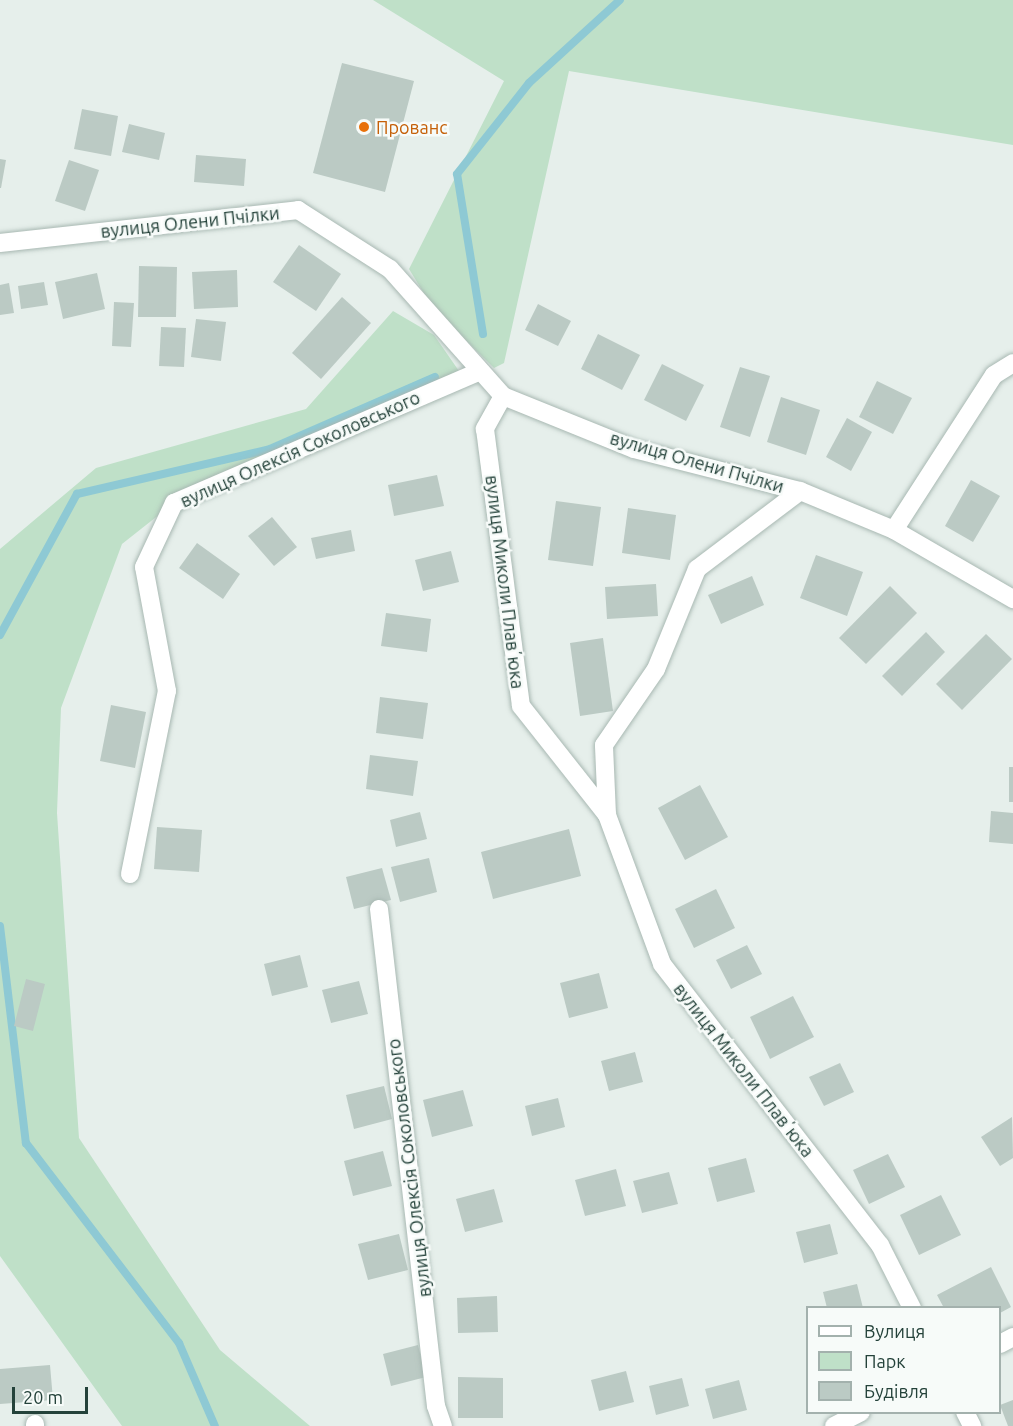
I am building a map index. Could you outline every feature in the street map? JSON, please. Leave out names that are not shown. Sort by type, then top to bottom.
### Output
[{"type":"street","name":"вулиця Олени Пчілки","points":[[0,243],[298,210],[390,269],[503,396],[634,449],[800,491],[894,530],[1013,599]]},
{"type":"street","points":[[894,530],[994,375],[1013,363]]},
{"type":"street","name":"вулиця Олексія Соколовського","points":[[130,874],[167,691],[144,567],[174,503],[480,371]]},
{"type":"street","name":"вулиця Миколи Плавʼюка","points":[[503,396],[485,429],[521,706],[607,815]]},
{"type":"street","name":"вулиця Миколи Плавʼюка","points":[[800,491],[697,569],[656,669],[604,746],[607,815],[662,964],[880,1245],[911,1306]]},
{"type":"street","name":"вулиця Олексія Соколовського","points":[[379,909],[436,1406],[443,1426]]},
{"type":"street","points":[[834,1426],[859,1414]]},
{"type":"green space","points":[[373,0],[1013,0],[1013,145],[569,71],[504,363],[494,368],[433,308],[409,269],[504,81]]},
{"type":"green space","points":[[393,311],[434,335],[459,371],[184,495],[122,544],[61,708],[57,813],[79,1138],[220,1350],[310,1426],[122,1426],[0,1256],[0,549],[96,468],[306,409]]},
{"type":"building","name":"Прованс","points":[[342,63],[414,81],[385,192],[313,173]]},
{"type":"building","points":[[82,109],[118,116],[111,156],[74,149]]},
{"type":"building","points":[[129,124],[165,133],[159,160],[122,152]]},
{"type":"building","points":[[196,155],[246,159],[244,186],[194,182]]},
{"type":"building","points":[[0,159],[6,160],[1,188],[0,188]]},
{"type":"building","points":[[69,160],[99,170],[85,211],[55,201]]},
{"type":"building","points":[[299,245],[341,274],[316,311],[273,282]]},
{"type":"building","points":[[139,266],[177,267],[176,317],[138,317]]},
{"type":"building","points":[[237,270],[238,307],[194,309],[192,272]]},
{"type":"building","points":[[97,273],[105,309],[63,319],[55,282]]},
{"type":"building","points":[[44,282],[48,305],[21,309],[18,286]]},
{"type":"building","points":[[9,283],[14,313],[0,315],[0,285]]},
{"type":"building","points":[[342,297],[371,323],[321,379],[292,353]]},
{"type":"building","points":[[114,302],[134,303],[131,347],[112,346]]},
{"type":"building","points":[[538,304],[571,321],[558,346],[525,330]]},
{"type":"building","points":[[196,319],[226,322],[221,361],[191,357]]},
{"type":"building","points":[[161,327],[186,328],[184,367],[159,366]]},
{"type":"building","points":[[598,334],[640,355],[622,390],[581,369]]},
{"type":"building","points":[[662,364],[704,385],[686,421],[644,400]]},
{"type":"building","points":[[740,367],[770,376],[750,437],[720,427]]},
{"type":"building","points":[[877,381],[912,398],[893,434],[859,417]]},
{"type":"building","points":[[781,397],[820,410],[806,455],[767,442]]},
{"type":"building","points":[[847,418],[872,432],[851,471],[826,457]]},
{"type":"building","points":[[437,475],[444,506],[394,516],[388,485]]},
{"type":"building","points":[[971,480],[1000,496],[973,542],[945,526]]},
{"type":"building","points":[[556,501],[601,507],[593,566],[548,560]]},
{"type":"building","points":[[628,508],[676,515],[670,560],[622,553]]},
{"type":"building","points":[[272,517],[297,547],[274,566],[248,536]]},
{"type":"building","points":[[351,530],[355,551],[316,559],[311,538]]},
{"type":"building","points":[[197,543],[240,574],[223,599],[179,568]]},
{"type":"building","points":[[451,551],[459,582],[423,591],[415,560]]},
{"type":"building","points":[[816,555],[863,572],[847,616],[800,598]]},
{"type":"building","points":[[752,576],[764,605],[721,624],[708,595]]},
{"type":"building","points":[[656,584],[658,616],[607,619],[605,587]]},
{"type":"building","points":[[890,586],[917,613],[866,664],[839,638]]},
{"type":"building","points":[[386,613],[431,619],[427,652],[381,646]]},
{"type":"building","points":[[926,632],[945,652],[902,696],[882,676]]},
{"type":"building","points":[[986,634],[1012,659],[962,710],[936,684]]},
{"type":"building","points":[[603,638],[613,711],[580,716],[570,643]]},
{"type":"building","points":[[380,697],[428,703],[423,739],[376,733]]},
{"type":"building","points":[[111,705],[146,712],[135,768],[100,761]]},
{"type":"building","points":[[370,755],[418,761],[413,796],[366,789]]},
{"type":"building","points":[[1009,767],[1013,767],[1013,802],[1009,802]]},
{"type":"building","points":[[700,785],[728,837],[685,860],[658,808]]},
{"type":"building","points":[[991,811],[1013,813],[1013,844],[989,842]]},
{"type":"building","points":[[420,812],[427,839],[396,847],[390,820]]},
{"type":"building","points":[[157,827],[202,830],[199,872],[154,869]]},
{"type":"building","points":[[569,829],[581,876],[493,899],[481,852]]},
{"type":"building","points":[[429,858],[437,892],[400,902],[391,867]]},
{"type":"building","points":[[382,868],[391,900],[354,909],[346,877]]},
{"type":"building","points":[[716,889],[735,928],[694,948],[675,909]]},
{"type":"building","points":[[747,945],[762,974],[731,989],[716,960]]},
{"type":"building","points":[[300,955],[308,987],[272,996],[264,964]]},
{"type":"building","points":[[599,973],[608,1008],[569,1018],[560,983]]},
{"type":"building","points":[[26,979],[45,984],[33,1031],[14,1026]]},
{"type":"building","points":[[359,981],[368,1014],[331,1023],[322,990]]},
{"type":"building","points":[[793,996],[814,1037],[770,1059],[750,1017]]},
{"type":"building","points":[[635,1052],[643,1082],[609,1091],[601,1061]]},
{"type":"building","points":[[840,1063],[854,1092],[824,1106],[809,1077]]},
{"type":"building","points":[[384,1086],[392,1119],[354,1129],[346,1095]]},
{"type":"building","points":[[463,1090],[473,1126],[432,1137],[423,1100]]},
{"type":"building","points":[[558,1098],[565,1127],[532,1136],[525,1106]]},
{"type":"building","points":[[1012,1117],[1013,1158],[1000,1166],[981,1137]]},
{"type":"building","points":[[383,1151],[392,1186],[353,1196],[344,1161]]},
{"type":"building","points":[[888,1154],[905,1187],[869,1204],[853,1170]]},
{"type":"building","points":[[746,1158],[755,1192],[717,1202],[708,1168]]},
{"type":"building","points":[[616,1169],[626,1206],[585,1216],[575,1180]]},
{"type":"building","points":[[669,1172],[678,1204],[642,1213],[633,1181]]},
{"type":"building","points":[[494,1189],[503,1222],[465,1232],[456,1199]]},
{"type":"building","points":[[941,1195],[961,1235],[919,1255],[900,1215]]},
{"type":"building","points":[[830,1224],[838,1254],[804,1263],[796,1232]]},
{"type":"building","points":[[399,1234],[408,1270],[368,1280],[358,1244]]},
{"type":"building","points":[[991,1267],[1011,1307],[1001,1312],[1001,1306],[943,1306],[937,1295]]},
{"type":"building","points":[[857,1284],[862,1306],[826,1306],[823,1292]]},
{"type":"building","points":[[497,1296],[498,1332],[458,1333],[457,1298]]},
{"type":"building","points":[[418,1345],[426,1377],[391,1386],[383,1354]]},
{"type":"building","points":[[50,1365],[53,1400],[0,1404],[0,1369]]},
{"type":"building","points":[[626,1371],[634,1402],[599,1411],[591,1380]]},
{"type":"building","points":[[458,1377],[503,1378],[503,1418],[458,1418]]},
{"type":"building","points":[[682,1378],[689,1406],[656,1415],[649,1386]]},
{"type":"building","points":[[739,1380],[747,1410],[713,1419],[705,1389]]},
{"type":"building","points":[[1013,1400],[1013,1426],[1008,1426],[1001,1405]]},
{"type":"waterway","points":[[483,334],[457,174],[529,83],[620,0]]},
{"type":"waterway","points":[[0,635],[77,494],[270,449],[435,377]]},
{"type":"waterway","points":[[0,926],[26,1143],[179,1343],[215,1426]]},
{"type":"place","name":"Прованс","points":[[364,127]]}]
